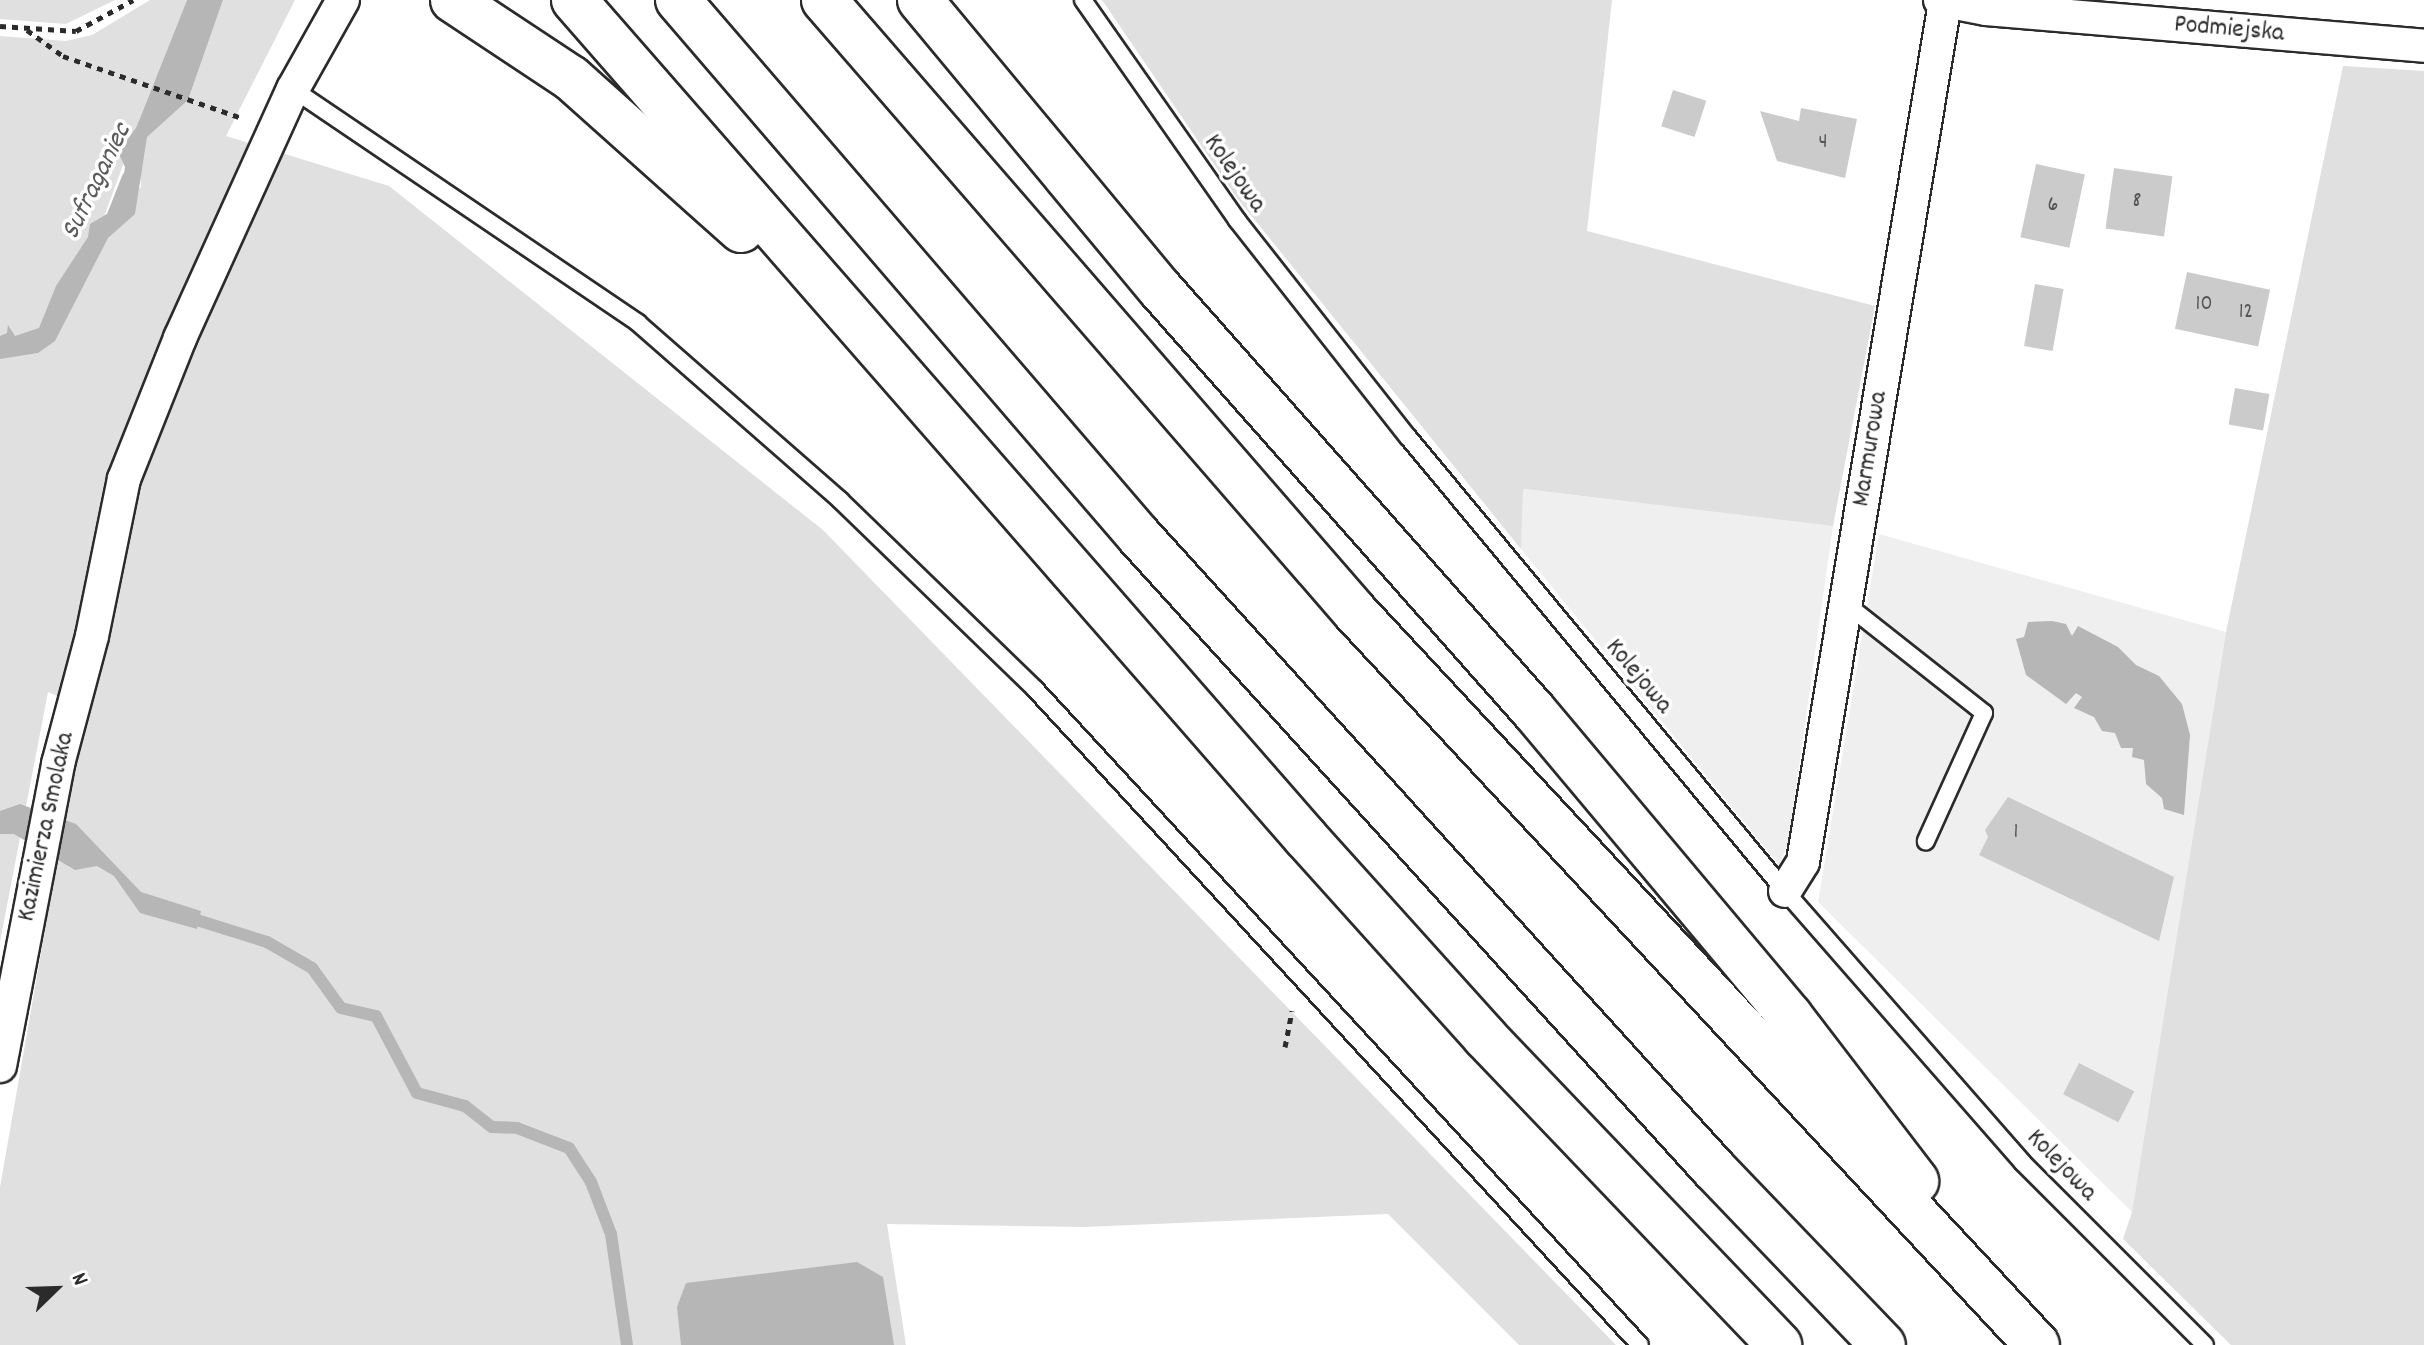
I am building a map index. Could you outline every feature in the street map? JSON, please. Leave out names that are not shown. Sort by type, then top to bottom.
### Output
[{"type":"highway","points":[[453,0],[507,32],[571,78],[871,346]]},
{"type":"highway","points":[[574,0],[871,346],[1475,1025],[1779,1345]]},
{"type":"highway","points":[[678,0],[1139,536],[1714,1169],[1883,1345]]},
{"type":"highway","points":[[824,0],[1355,612],[2038,1345]]},
{"type":"highway","points":[[920,0],[1161,290],[1534,711],[1790,1016],[2038,1345]]},
{"type":"street","name":"Kazimierza Smolaka","points":[[0,1066],[58,764],[92,636],[124,479],[180,338],[293,89],[343,0]]},
{"type":"street","name":"Marmurowa","points":[[1785,891],[1803,862],[1942,1]]},
{"type":"street","name":"Podmiejska","points":[[1942,1],[2424,46]]},
{"type":"lane","name":"Kolejowa","points":[[1083,0],[1237,220],[1389,413],[1785,891],[2023,1163],[2205,1345]]},
{"type":"lane","points":[[293,89],[638,323],[840,500],[1035,689],[1640,1345]]},
{"type":"lane","points":[[1846,604],[1984,713],[1926,841]]},
{"type":"path","points":[[0,26],[76,31],[133,0]]},
{"type":"path","points":[[27,30],[63,56],[242,118]]},
{"type":"shaded area","points":[[0,0],[115,0],[66,24],[0,19]]},
{"type":"shaded area","points":[[150,0],[187,0],[139,120],[188,100],[223,0],[295,0],[226,136],[389,186],[823,530],[1616,1345],[1519,1345],[1388,1214],[1084,1227],[887,1224],[906,1345],[0,1345],[0,1187],[84,708],[48,692],[0,942],[0,36],[66,41],[92,35]],"holes":[[[137,127],[141,187],[105,214]]]},
{"type":"shaded area","points":[[187,0],[223,0],[188,100],[147,137],[135,214],[108,238],[55,341],[38,353],[0,359],[0,336],[7,333],[8,325],[15,336],[39,328],[56,286],[88,237],[90,224],[119,207],[125,167],[118,152],[136,128]]},
{"type":"shaded area","points":[[1102,0],[1612,0],[1587,231],[1875,306],[1833,526],[1523,489],[1521,549],[1237,198]]},
{"type":"shaded area","points":[[2343,66],[2424,71],[2424,1345],[2231,1345],[2123,1239],[2132,1212],[2226,632]]},
{"type":"shaded area","points":[[1522,489],[1833,526],[1788,844],[1779,865],[1521,549]]},
{"type":"shaded area","points":[[1879,534],[2226,632],[2132,1212],[1818,902]]},
{"type":"shaded area","points":[[2028,622],[2066,624],[2072,636],[2078,626],[2118,647],[2136,665],[2159,676],[2182,704],[2190,735],[2184,815],[2164,809],[2162,798],[2146,784],[2144,760],[2132,757],[2133,748],[2121,748],[2115,733],[2102,731],[2094,717],[2074,708],[2082,697],[2076,693],[2066,704],[2026,675],[2016,639],[2024,637]]},
{"type":"shaded area","points":[[20,804],[76,824],[141,892],[201,911],[197,929],[140,913],[114,876],[97,866],[75,870],[14,834],[0,834],[0,811]]},
{"type":"shaded area","points":[[857,1262],[883,1277],[894,1345],[681,1345],[677,1307],[686,1283]]},
{"type":"building","points":[[1673,90],[1706,101],[1695,137],[1661,126]]},
{"type":"building","points":[[1801,108],[1857,119],[1845,178],[1777,161],[1760,111],[1799,121]]},
{"type":"building","points":[[2036,164],[2085,174],[2069,248],[2020,237]]},
{"type":"building","points":[[2114,168],[2172,176],[2164,237],[2106,228]]},
{"type":"building","points":[[2187,272],[2270,290],[2258,346],[2175,329]]},
{"type":"building","points":[[2035,284],[2064,289],[2053,351],[2024,346]]},
{"type":"building","points":[[2235,388],[2269,394],[2263,431],[2229,424]]},
{"type":"building","points":[[2008,797],[2174,877],[2159,941],[1979,855],[1988,837],[1985,830]]},
{"type":"building","points":[[2079,1063],[2134,1091],[2118,1122],[2063,1094]]},
{"type":"waterway","name":"Sufraganiec","points":[[110,223],[128,177]]},
{"type":"waterway","points":[[184,916],[267,942],[312,968],[341,1008],[376,1016],[417,1093],[465,1106],[492,1127],[517,1128],[569,1148],[591,1182],[611,1234],[627,1345]]}]
